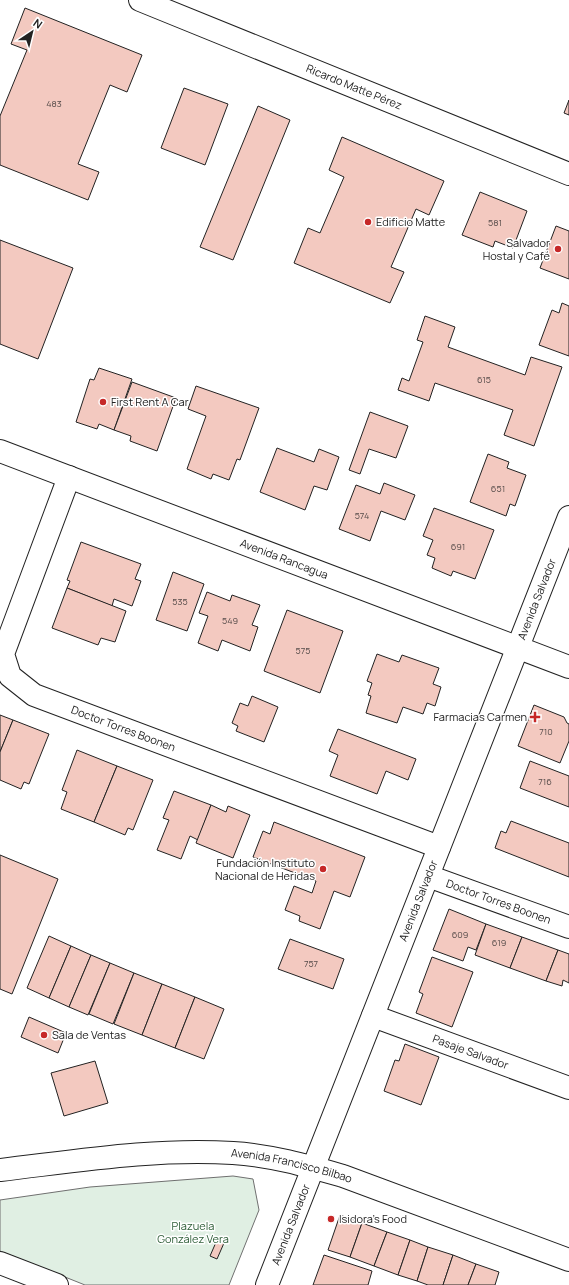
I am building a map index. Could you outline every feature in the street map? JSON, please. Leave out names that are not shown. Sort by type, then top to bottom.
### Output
[{"type":"main road","name":"Ricardo Matte Pérez","points":[[140,0],[569,174]]},
{"type":"main road","name":"Avenida Rancagua","points":[[0,451],[569,667]]},
{"type":"main road","name":"Doctor Torres Boonen","points":[[69,477],[2,654],[10,676],[34,695],[439,847]]},
{"type":"main road","name":"Avenida Salvador","points":[[267,1285],[569,517]]},
{"type":"main road","name":"Doctor Torres Boonen","points":[[428,876],[569,927]]},
{"type":"main road","name":"Pasaje Salvador","points":[[373,1016],[569,1088]]},
{"type":"main road","name":"Avenida Francisco Bilbao","points":[[0,1170],[136,1154],[200,1152],[266,1157],[343,1176],[569,1260]]},
{"type":"main road","points":[[0,1263],[57,1285]]},
{"type":"green space","name":"Plazuela González Vera","points":[[233,1176],[253,1179],[259,1210],[229,1285],[85,1285],[0,1251],[0,1200],[90,1187]]},
{"type":"building","points":[[25,8],[142,55],[127,92],[110,85],[78,164],[99,172],[88,200],[0,165],[0,116],[27,50],[11,44]]},
{"type":"building","points":[[184,88],[228,104],[205,165],[161,148]]},
{"type":"building","points":[[569,100],[569,115],[564,113]]},
{"type":"building","points":[[258,106],[290,120],[233,260],[200,247]]},
{"type":"building","name":"Edificio Matte","points":[[342,137],[444,181],[429,215],[416,209],[391,267],[404,272],[390,303],[294,263],[308,228],[320,233],[344,177],[329,170]]},
{"type":"building","points":[[480,192],[527,211],[513,248],[495,241],[493,247],[462,235]]},
{"type":"building","name":"Salvador Hostal y Café","points":[[556,226],[569,231],[569,279],[540,268]]},
{"type":"building","points":[[0,240],[73,268],[38,359],[0,344]]},
{"type":"building","points":[[562,303],[569,306],[569,356],[539,345],[552,310],[559,313]]},
{"type":"building","points":[[425,316],[455,327],[448,347],[525,375],[531,357],[562,367],[534,446],[504,435],[513,410],[435,383],[429,401],[398,390],[402,378],[409,381],[423,342],[417,340]]},
{"type":"building","name":"First Rent A Car","points":[[99,368],[132,379],[114,430],[99,424],[97,429],[76,422],[90,379],[94,380]]},
{"type":"building","points":[[132,382],[176,398],[157,451],[130,441],[131,436],[114,430]]},
{"type":"building","points":[[196,386],[259,408],[240,460],[237,459],[229,480],[213,474],[211,479],[187,469],[206,416],[188,409]]},
{"type":"building","points":[[370,412],[408,426],[396,458],[369,449],[360,474],[349,470]]},
{"type":"building","points":[[277,448],[314,462],[319,449],[339,457],[327,490],[314,486],[305,510],[260,492]]},
{"type":"building","points":[[488,454],[509,462],[507,468],[526,475],[515,506],[510,504],[506,516],[470,502]]},
{"type":"building","points":[[384,483],[415,495],[405,520],[381,511],[370,541],[339,529],[356,485],[380,494]]},
{"type":"building","points":[[434,508],[494,530],[475,579],[453,571],[451,576],[432,568],[435,558],[427,555],[433,540],[423,536]]},
{"type":"building","points":[[81,542],[141,564],[135,579],[141,581],[132,606],[114,599],[112,606],[67,588],[70,581],[67,580]]},
{"type":"building","points":[[173,572],[204,584],[187,631],[156,620]]},
{"type":"building","points":[[67,588],[126,611],[115,642],[101,638],[98,645],[52,628]]},
{"type":"building","points":[[207,592],[230,601],[232,595],[260,605],[252,625],[258,627],[250,651],[222,640],[218,651],[198,643],[208,616],[199,613]]},
{"type":"building","points":[[287,610],[343,631],[320,693],[264,671]]},
{"type":"building","points":[[377,654],[399,662],[402,655],[439,668],[433,684],[441,687],[435,706],[427,703],[423,714],[403,707],[397,723],[366,713],[371,696],[368,695],[372,683],[367,681]]},
{"type":"building","points":[[252,696],[278,707],[264,742],[236,731],[238,726],[232,723],[240,703],[248,706]]},
{"type":"building","points":[[534,705],[564,717],[569,724],[569,741],[560,763],[518,746]]},
{"type":"building","points":[[0,715],[13,720],[0,752]]},
{"type":"building","points":[[13,720],[49,734],[29,784],[24,782],[21,789],[0,780],[0,752]]},
{"type":"building","points":[[338,729],[416,759],[408,780],[386,771],[377,794],[330,776],[338,755],[329,751]]},
{"type":"building","points":[[77,750],[117,766],[94,822],[61,809],[67,792],[62,790]]},
{"type":"building","points":[[530,761],[569,776],[569,807],[520,788]]},
{"type":"building","points":[[117,766],[153,780],[133,830],[128,828],[125,835],[94,822]]},
{"type":"building","points":[[174,791],[211,805],[198,840],[190,836],[181,859],[157,850],[169,820],[163,818]]},
{"type":"building","points":[[211,805],[226,812],[228,806],[250,815],[233,858],[196,843]]},
{"type":"building","points":[[511,821],[569,843],[569,877],[495,848],[501,831],[506,833]]},
{"type":"building","name":"Fundación Instituto Nacional de Heridas","points":[[274,822],[365,857],[350,897],[334,891],[320,929],[299,921],[300,916],[285,910],[294,886],[312,893],[316,881],[253,857],[263,831],[270,834]]},
{"type":"building","points":[[0,855],[58,879],[12,994],[0,989]]},
{"type":"building","points":[[449,909],[486,924],[476,950],[468,947],[463,961],[433,950]]},
{"type":"building","points":[[486,924],[522,937],[510,968],[475,955]]},
{"type":"building","points":[[49,936],[71,946],[49,998],[27,988]]},
{"type":"building","points":[[522,937],[558,950],[546,981],[510,968]]},
{"type":"building","points":[[290,939],[344,959],[333,989],[278,969]]},
{"type":"building","points":[[71,946],[91,955],[69,1007],[49,998]]},
{"type":"building","points":[[558,950],[569,954],[569,983],[563,980],[562,986],[546,981]]},
{"type":"building","points":[[91,955],[110,963],[88,1015],[69,1007]]},
{"type":"building","points":[[432,957],[473,972],[452,1027],[416,1013],[423,994],[419,992]]},
{"type":"building","points":[[110,963],[134,973],[113,1024],[89,1014]]},
{"type":"building","points":[[134,973],[162,984],[142,1035],[114,1024]]},
{"type":"building","points":[[162,984],[195,997],[175,1048],[142,1035]]},
{"type":"building","points":[[195,997],[224,1009],[204,1059],[175,1048]]},
{"type":"building","name":"Sala de Ventas","points":[[29,1017],[66,1033],[58,1053],[21,1037]]},
{"type":"building","points":[[405,1044],[439,1057],[421,1105],[384,1091],[395,1060],[399,1061]]},
{"type":"building","points":[[95,1061],[108,1103],[64,1116],[51,1073]]},
{"type":"building","points":[[340,1215],[362,1223],[350,1257],[328,1250]]},
{"type":"building","points":[[362,1223],[387,1232],[374,1266],[350,1257]]},
{"type":"building","points":[[387,1232],[410,1240],[398,1275],[374,1266]]},
{"type":"building","points":[[217,1240],[224,1243],[217,1259],[210,1256]]},
{"type":"building","points":[[410,1240],[428,1247],[417,1281],[398,1275]]},
{"type":"building","points":[[428,1247],[453,1255],[443,1285],[428,1285],[417,1281]]},
{"type":"building","points":[[324,1255],[372,1271],[368,1285],[313,1285]]},
{"type":"building","points":[[453,1255],[476,1264],[468,1285],[443,1285]]},
{"type":"building","points":[[476,1264],[499,1272],[495,1285],[468,1285]]},
{"type":"place","name":"Edificio Matte","points":[[368,222]]},
{"type":"place","name":"Salvador Hostal y Café","points":[[558,249]]},
{"type":"place","name":"First Rent A Car","points":[[103,402]]},
{"type":"place","name":"Farmacias Carmen","points":[[535,717]]},
{"type":"place","name":"Fundación Instituto Nacional de Heridas","points":[[323,869]]},
{"type":"place","name":"Sala de Ventas","points":[[44,1035]]},
{"type":"place","name":"Isidora's Food","points":[[331,1219]]}]
